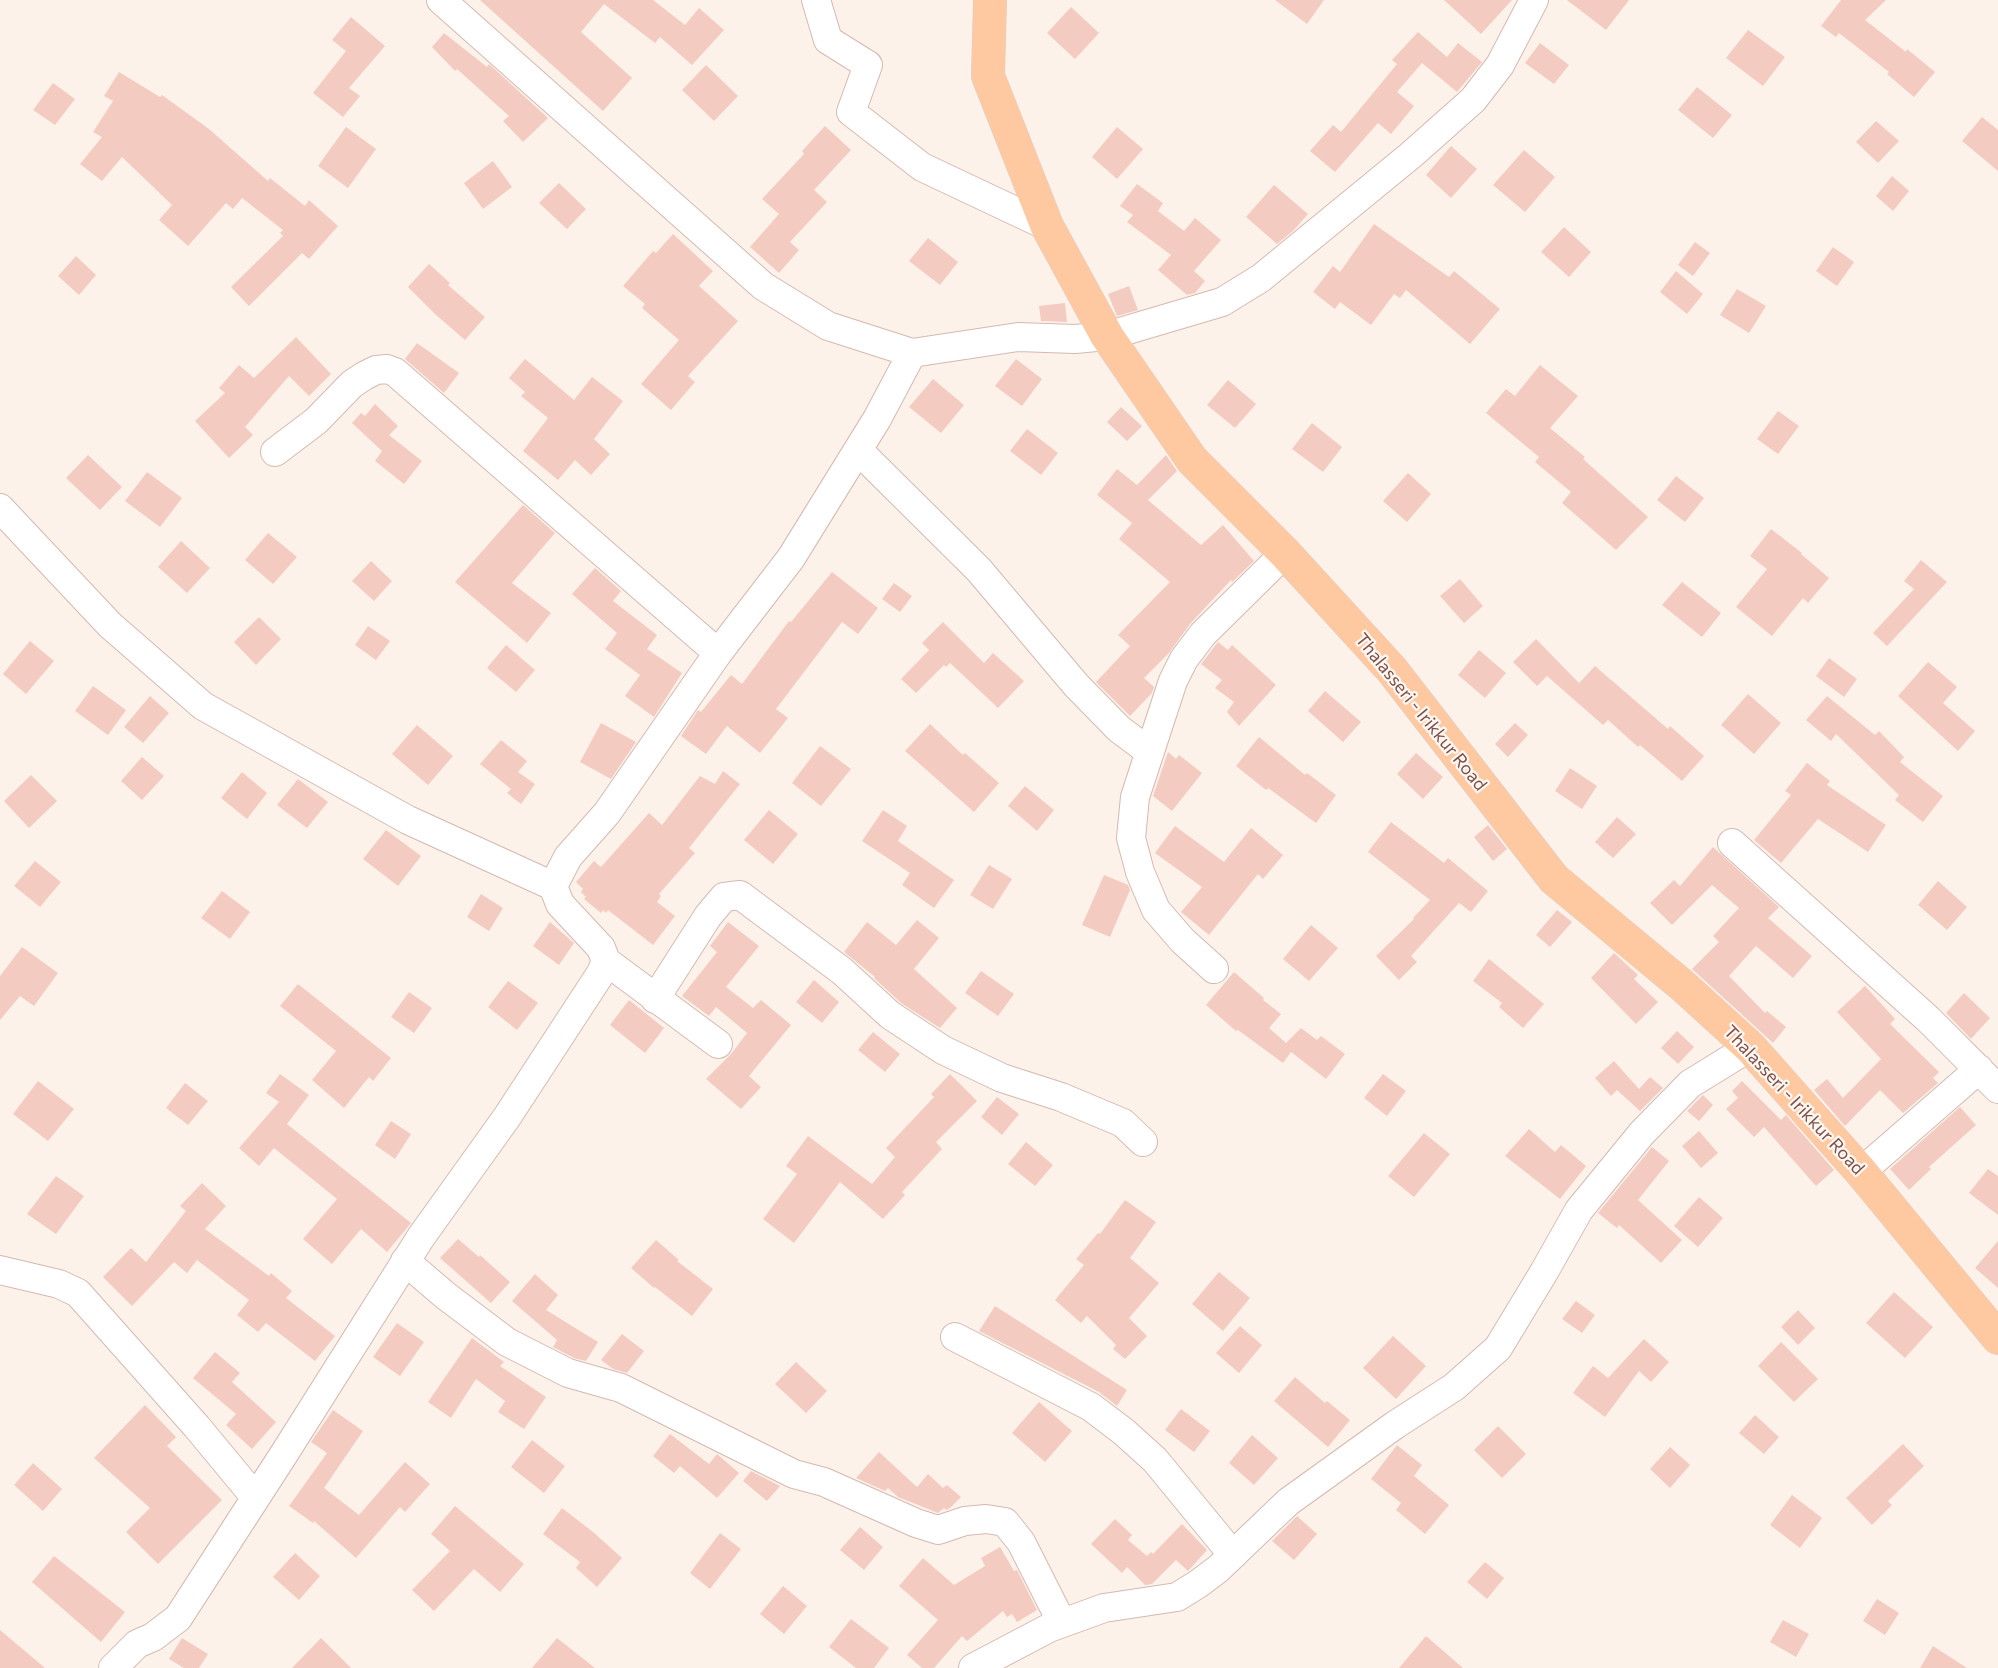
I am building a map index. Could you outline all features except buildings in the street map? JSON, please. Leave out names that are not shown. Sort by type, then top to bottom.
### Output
[{"type":"main road","name":"Thalasseri - Irikkur Road","points":[[990,0],[988,76],[1047,226],[1107,336],[1192,460],[1285,553],[1392,670],[1554,879],[1683,986],[1750,1047],[1861,1172],[1998,1338]]},
{"type":"street","points":[[441,0],[763,286],[828,326],[912,353],[1018,337],[1075,339],[1107,336],[1222,302],[1261,278],[1403,162],[1473,100],[1500,65],[1534,0]]},
{"type":"street","points":[[816,0],[828,40],[868,65],[851,112],[922,167],[1047,226]]},
{"type":"street","points":[[553,886],[568,857],[607,813],[718,653],[791,558],[858,450],[912,353]]},
{"type":"street","points":[[275,452],[316,421],[352,384],[364,376],[376,370],[387,369],[395,372],[718,653]]},
{"type":"street","points":[[858,450],[979,570],[1076,685],[1119,729],[1150,752]]},
{"type":"street","points":[[0,508],[110,625],[203,706],[408,820],[553,886],[560,904],[596,942],[606,961],[718,1044]]},
{"type":"street","points":[[1214,969],[1183,941],[1156,910],[1140,872],[1131,838],[1135,797],[1173,681],[1184,659],[1203,634],[1285,553]]},
{"type":"street","points":[[1732,843],[1928,1018],[1988,1079],[1861,1172]]},
{"type":"street","points":[[655,999],[708,916],[724,897],[740,895],[842,971],[890,1015],[943,1050],[1002,1078],[1061,1097],[1123,1123],[1143,1142]]},
{"type":"street","points":[[125,1664],[137,1644],[153,1637],[178,1618],[405,1261],[507,1117],[601,973],[606,961]]},
{"type":"street","points":[[973,1668],[1049,1628],[1104,1608],[1177,1597],[1198,1584],[1233,1555],[1288,1502],[1395,1425],[1454,1387],[1498,1348],[1579,1210],[1642,1133],[1690,1084],[1750,1047]]},
{"type":"street","points":[[405,1261],[446,1296],[507,1342],[568,1373],[621,1388],[794,1474],[824,1482],[916,1523],[938,1530],[965,1521],[986,1518],[1005,1522],[1021,1542],[1062,1623]]},
{"type":"street","points":[[0,1270],[59,1284],[78,1293],[197,1427],[255,1497]]},
{"type":"street","points":[[955,1336],[1090,1407],[1124,1432],[1155,1460],[1233,1555]]}]
